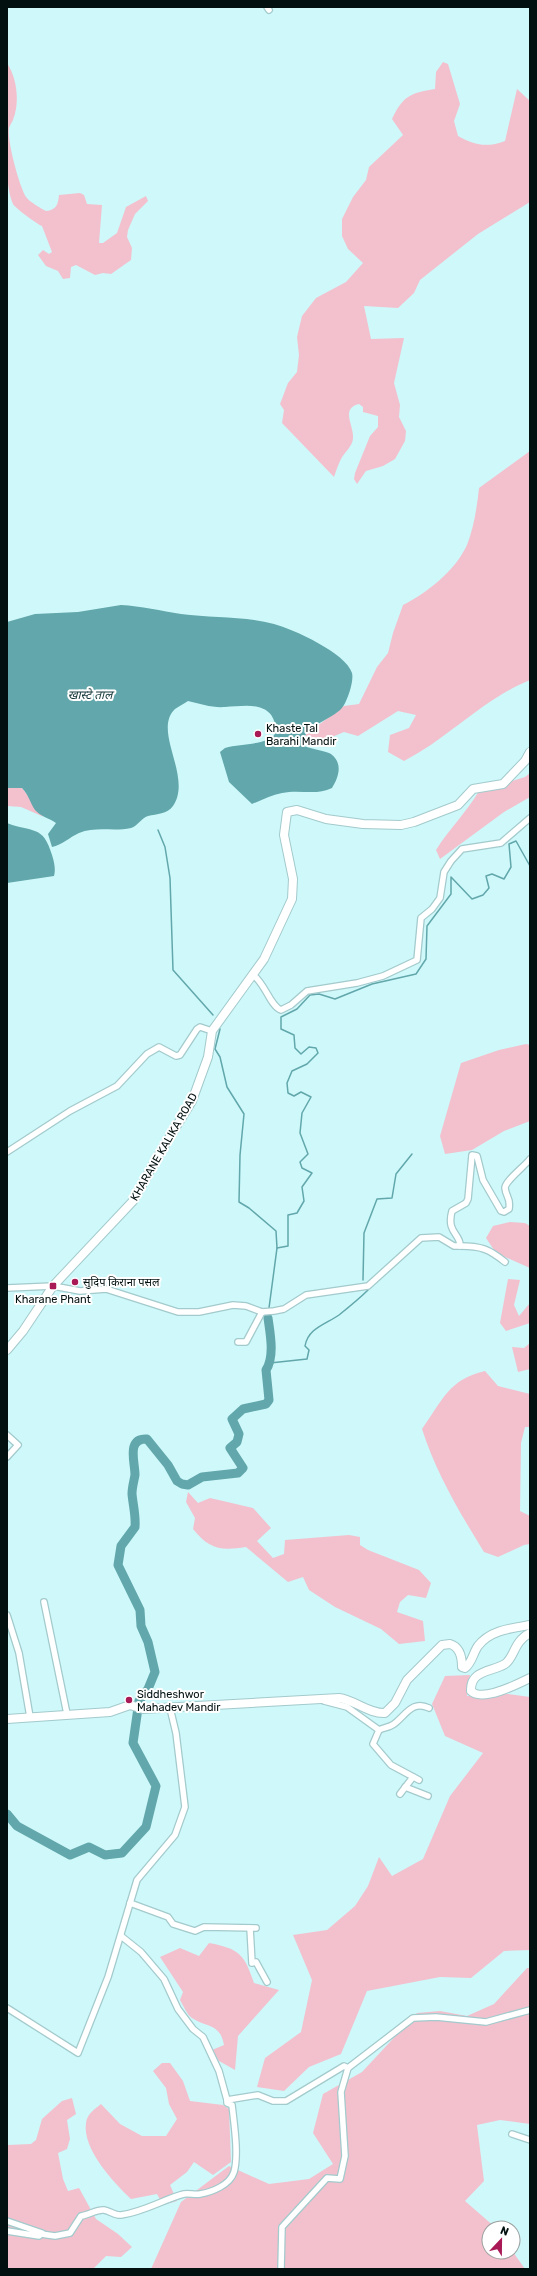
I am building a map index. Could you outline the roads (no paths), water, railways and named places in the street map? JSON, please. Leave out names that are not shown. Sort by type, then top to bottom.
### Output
[{"type":"street","name":"KHARANE KALIKA ROAD","points":[[7,1350],[23,1331],[53,1286],[138,1195],[158,1156],[195,1094],[208,1058],[212,1031],[264,959],[293,893],[291,867],[284,835],[288,812],[297,810],[326,819],[363,824],[400,824],[414,822],[458,805],[473,789],[503,784],[525,761],[530,752]]},
{"type":"street","points":[[253,975],[262,983],[276,1008],[281,1010],[291,1005],[308,991],[357,983],[383,976],[417,960],[421,918],[432,909],[440,898],[444,872],[451,861],[462,849],[501,843],[530,818]]},
{"type":"street","points":[[7,1152],[70,1111],[117,1086],[147,1054],[159,1047],[176,1056],[180,1055],[197,1029],[200,1027],[212,1031]]},
{"type":"street","points":[[460,1246],[459,1241],[451,1229],[450,1219],[452,1211],[466,1203],[468,1199],[472,1155],[476,1154],[483,1180],[501,1211],[504,1212],[509,1210],[510,1200],[505,1190],[506,1183],[530,1160]]},
{"type":"street","points":[[7,1288],[53,1286],[80,1291],[112,1290],[178,1312],[199,1312],[233,1305],[246,1306],[262,1312],[284,1309],[309,1294],[368,1286],[421,1238],[439,1237],[454,1246],[490,1250],[505,1262]]},
{"type":"street","points":[[238,1342],[246,1342],[262,1312]]},
{"type":"street","points":[[7,1435],[18,1445],[7,1458]]},
{"type":"street","points":[[44,1602],[67,1714]]},
{"type":"street","points":[[7,1616],[19,1653],[30,1717]]},
{"type":"street","points":[[7,1719],[110,1712],[130,1705],[143,1709],[318,1699],[350,1699],[379,1714],[385,1713],[395,1703],[406,1680],[442,1645],[450,1644],[458,1649],[462,1658],[462,1667],[465,1668],[478,1645],[496,1632],[530,1625]]},
{"type":"street","points":[[530,1634],[520,1638],[507,1662],[482,1672],[476,1677],[472,1683],[471,1691],[477,1695],[493,1693],[515,1686],[530,1678]]},
{"type":"street","points":[[318,1699],[347,1707],[379,1730]]},
{"type":"street","points":[[419,1780],[391,1765],[373,1744],[379,1730],[393,1724],[411,1707],[423,1705],[429,1708]]},
{"type":"street","points":[[7,2008],[78,2053],[108,1977],[137,1880],[175,1835],[185,1807],[176,1733],[170,1708]]},
{"type":"street","points":[[400,1794],[413,1777]]},
{"type":"street","points":[[405,1787],[428,1796]]},
{"type":"street","points":[[130,1903],[168,1917],[173,1924],[195,1931],[204,1926],[253,1928],[252,1962],[256,1962],[267,1982]]},
{"type":"street","points":[[7,2231],[39,2236],[41,2234],[55,2236],[70,2233],[81,2216],[91,2215],[95,2212],[103,2210],[120,2216],[137,2213],[184,2194],[199,2194],[216,2189],[230,2180],[234,2172],[235,2149],[232,2105],[226,2103],[227,2100],[219,2071],[203,2037],[193,2029],[178,2009],[164,1979],[141,1952],[121,1936]]},
{"type":"street","points":[[281,2269],[282,2227],[327,2178],[340,2179],[345,2156],[341,2092],[348,2068],[412,2018],[436,2017],[486,2022],[530,2010]]},
{"type":"street","points":[[227,2100],[258,2095],[273,2101],[286,2101],[334,2070],[344,2066],[348,2068]]},
{"type":"street","points":[[512,2134],[530,2140]]},
{"type":"street","points":[[7,2221],[35,2229],[41,2234]]},
{"type":"water","name":"खास्टे ताल","points":[[121,605],[144,607],[181,614],[263,621],[305,636],[330,650],[340,658],[348,665],[352,673],[351,685],[346,702],[334,715],[312,728],[304,739],[304,746],[329,753],[335,758],[339,770],[332,788],[320,792],[282,793],[252,804],[229,782],[220,752],[225,748],[257,743],[271,738],[276,729],[274,720],[270,713],[257,707],[216,707],[188,701],[175,709],[169,718],[168,729],[170,742],[179,782],[178,794],[171,809],[162,813],[148,816],[141,820],[136,826],[131,828],[85,831],[59,845],[52,847],[48,834],[56,823],[35,810],[22,788],[7,788],[7,622],[35,614],[78,612]]},
{"type":"water","points":[[7,823],[36,831],[45,838],[49,845],[55,868],[54,876],[7,883]]},
{"type":"waterway","points":[[158,830],[165,847],[170,878],[173,970],[213,1015]]},
{"type":"waterway","points":[[269,1308],[277,1248],[288,1246],[288,1215],[297,1213],[304,1201],[302,1187],[312,1173],[302,1168],[300,1162],[308,1154],[300,1133],[302,1113],[311,1097],[301,1092],[294,1096],[288,1093],[287,1083],[292,1071],[307,1064],[318,1053],[316,1048],[309,1047],[301,1054],[295,1048],[294,1035],[281,1029],[281,1017],[297,1009],[310,995],[319,994],[335,999],[372,984],[416,974],[426,959],[427,926],[451,894],[451,877],[472,899],[483,895],[489,888],[486,876],[492,874],[504,879],[511,867],[509,844],[516,841],[530,866]]},
{"type":"waterway","points":[[220,1029],[215,1049],[220,1057],[227,1087],[244,1114],[240,1155],[239,1202],[249,1208],[276,1231],[277,1248]]},
{"type":"waterway","points":[[363,1280],[364,1233],[377,1199],[392,1198],[396,1174],[412,1154]]},
{"type":"waterway","points":[[270,1363],[307,1359],[309,1350],[305,1346],[310,1335],[318,1327],[339,1315],[368,1290]]},
{"type":"waterway","points":[[7,1814],[17,1826],[70,1855],[89,1847],[105,1855],[122,1853],[146,1827],[156,1786],[133,1743],[139,1701],[148,1689],[155,1672],[148,1642],[141,1626],[140,1610],[118,1565],[121,1546],[135,1527],[132,1494],[135,1475],[133,1458],[134,1447],[136,1442],[147,1439],[168,1465],[177,1481],[182,1484],[188,1485],[202,1477],[238,1473],[243,1468],[230,1448],[237,1442],[239,1434],[232,1419],[243,1409],[266,1404],[269,1400],[266,1370],[270,1358],[271,1337],[268,1318]]},
{"type":"place","name":"Khaste Tal Barahi Mandir","points":[[258,734]]},
{"type":"place","name":"सुदिप किराना पसल","points":[[75,1282]]},
{"type":"place","name":"Kharane Phant","points":[[53,1286]]},
{"type":"place","name":"Siddheshwor Mahadev Mandir","points":[[129,1700]]}]
